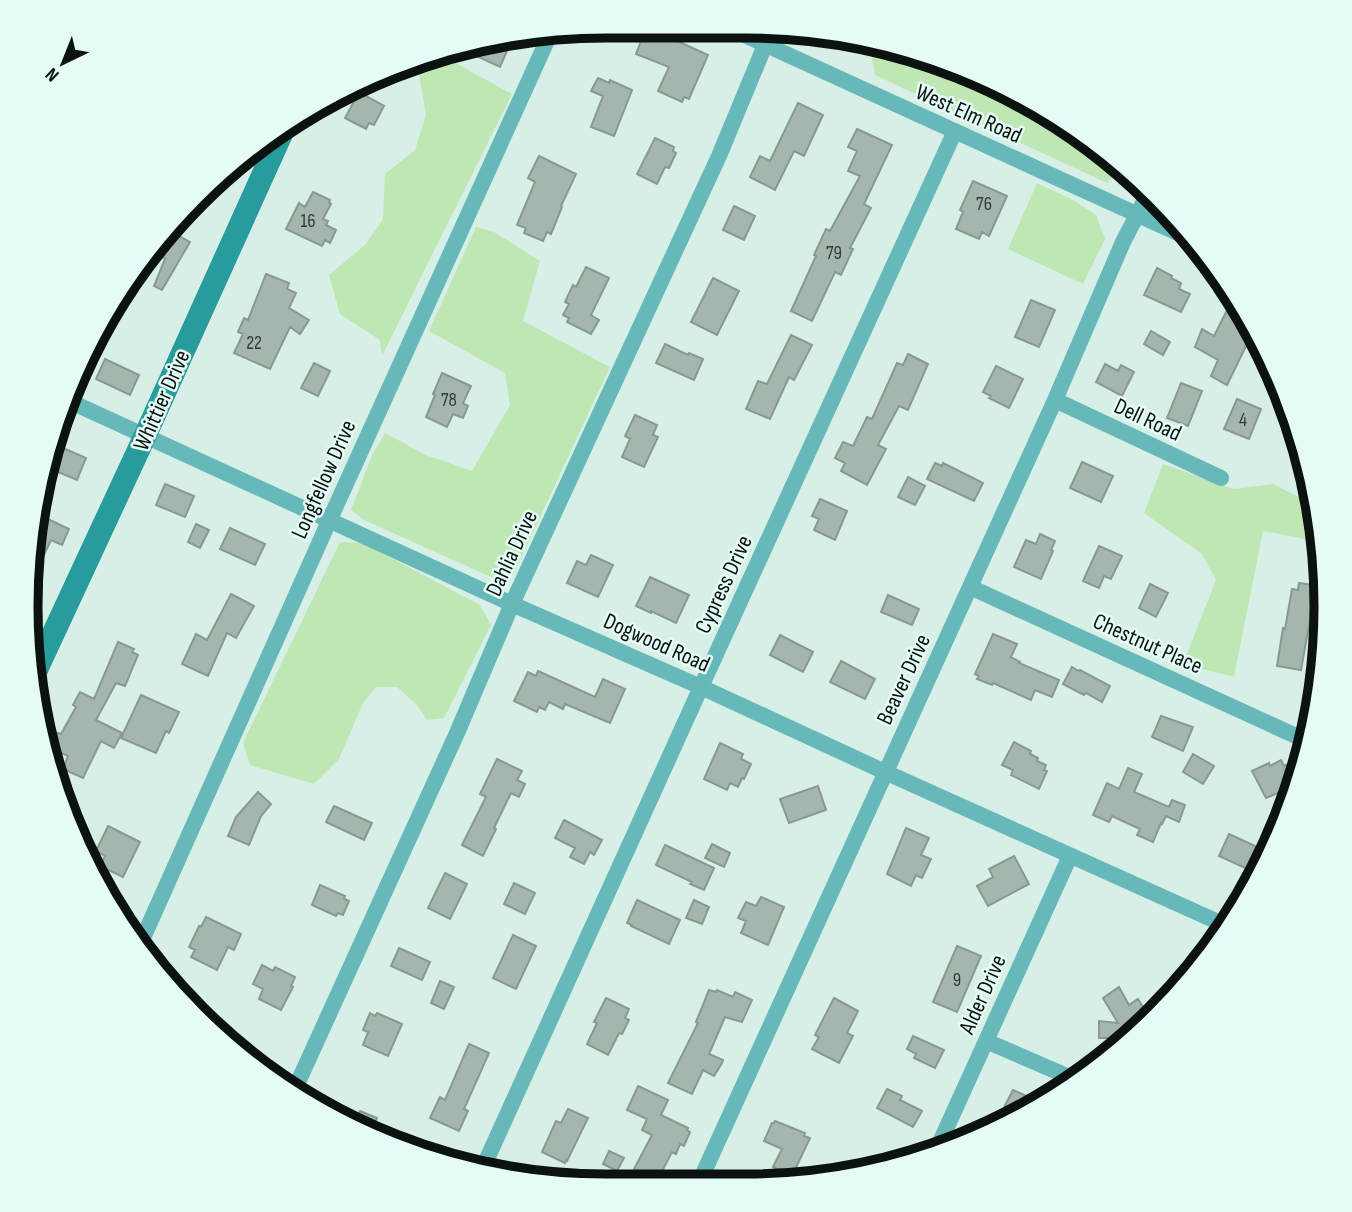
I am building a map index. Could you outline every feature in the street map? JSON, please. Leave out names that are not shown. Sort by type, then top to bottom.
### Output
[{"type":"street","name":"West Elm Road","points":[[767,39],[955,131],[1171,230]]},
{"type":"street","name":"Dahlia Drive","points":[[298,1082],[457,733],[512,604],[719,156],[767,39]]},
{"type":"street","name":"Longfellow Drive","points":[[144,935],[547,42]]},
{"type":"street","name":"Cypress Drive","points":[[486,1161],[955,131]]},
{"type":"street","name":"Whittier Drive","points":[[41,659],[277,145]]},
{"type":"street","name":"Beaver Drive","points":[[703,1174],[1055,400],[1123,242],[1144,203]]},
{"type":"street","name":"Dell Road","points":[[1055,400],[1221,478]]},
{"type":"street","name":"Dogwood Road","points":[[76,404],[1217,922]]},
{"type":"street","name":"Chestnut Place","points":[[970,587],[1298,737]]},
{"type":"street","name":"Alder Drive","points":[[942,1138],[1070,856]]},
{"type":"street","points":[[986,1041],[1065,1075]]},
{"type":"green space","points":[[871,53],[963,82],[1030,115],[1061,134],[1114,175],[1107,183],[875,75]]},
{"type":"green space","points":[[451,61],[512,94],[382,356],[380,340],[340,314],[329,275],[366,244],[383,219],[385,174],[415,150],[426,115],[418,71]]},
{"type":"green space","points":[[1037,183],[1075,201],[1096,215],[1105,239],[1083,284],[1008,249]]},
{"type":"green space","points":[[476,227],[494,232],[540,261],[523,321],[610,367],[513,575],[500,581],[364,520],[351,510],[373,453],[385,433],[426,455],[472,471],[510,405],[505,373],[429,331]]},
{"type":"green space","points":[[1163,464],[1234,489],[1273,484],[1304,500],[1310,540],[1263,531],[1234,677],[1183,664],[1216,580],[1202,554],[1144,513]]},
{"type":"green space","points":[[340,542],[363,543],[480,605],[491,625],[444,718],[427,720],[416,704],[397,687],[376,687],[362,705],[339,759],[314,784],[250,765],[243,743]]},
{"type":"building","points":[[642,38],[671,38],[708,55],[689,99],[684,97],[682,102],[658,91],[669,67],[636,54]]},
{"type":"building","points":[[509,47],[500,67],[473,54]]},
{"type":"building","points":[[598,78],[609,83],[610,80],[632,90],[614,136],[591,127],[603,96],[591,91]]},
{"type":"building","points":[[362,94],[384,106],[374,125],[369,123],[366,129],[345,118],[357,96]]},
{"type":"building","points":[[798,103],[823,115],[804,156],[794,151],[775,190],[750,177],[760,156],[770,161]]},
{"type":"building","points":[[857,129],[892,145],[864,204],[871,208],[850,248],[853,249],[841,275],[835,272],[812,321],[791,311],[826,229],[830,231],[860,176],[848,171],[857,151],[848,147]]},
{"type":"building","points":[[655,138],[674,147],[673,151],[676,153],[657,184],[637,174]]},
{"type":"building","points":[[539,156],[576,174],[551,234],[547,232],[543,241],[524,233],[526,228],[517,225],[535,182],[528,178]]},
{"type":"building","points":[[973,181],[1007,196],[989,236],[982,232],[979,239],[956,229],[963,212],[960,210]]},
{"type":"building","points":[[313,192],[330,200],[331,204],[323,219],[328,221],[326,225],[336,230],[330,243],[325,240],[322,246],[286,229],[299,203],[305,207]]},
{"type":"building","points":[[734,206],[755,216],[744,240],[723,230]]},
{"type":"building","points":[[177,235],[190,242],[162,290],[154,286],[165,259],[160,256]]},
{"type":"building","points":[[586,267],[609,278],[591,315],[599,320],[591,334],[567,322],[569,318],[563,315],[569,304],[565,302],[573,285],[576,287]]},
{"type":"building","points":[[1157,268],[1181,283],[1179,289],[1190,294],[1181,312],[1144,295]]},
{"type":"building","points":[[266,274],[289,283],[287,289],[296,293],[289,308],[309,320],[300,334],[290,327],[270,369],[234,353],[243,334],[238,332],[244,318],[248,320]]},
{"type":"building","points":[[713,278],[739,291],[717,335],[691,322]]},
{"type":"building","points":[[1031,300],[1055,310],[1039,347],[1015,337]]},
{"type":"building","points":[[1226,312],[1233,316],[1251,348],[1246,346],[1227,385],[1211,376],[1218,360],[1195,347],[1202,329],[1214,336]]},
{"type":"building","points":[[1151,331],[1170,342],[1163,355],[1144,344]]},
{"type":"building","points":[[791,335],[812,345],[794,380],[789,377],[770,419],[746,409],[758,381],[767,384]]},
{"type":"building","points":[[665,344],[703,359],[694,380],[656,363]]},
{"type":"building","points":[[908,354],[928,364],[908,410],[899,406],[878,445],[886,449],[867,485],[841,471],[845,463],[835,458],[843,442],[853,446],[867,417],[872,419],[897,363],[903,365]]},
{"type":"building","points":[[105,359],[139,375],[130,395],[96,379]]},
{"type":"building","points":[[314,363],[330,371],[318,396],[301,388]]},
{"type":"building","points":[[1105,364],[1118,371],[1121,365],[1134,372],[1122,396],[1096,382]]},
{"type":"building","points":[[996,366],[1023,379],[1009,408],[983,392]]},
{"type":"building","points":[[442,373],[471,386],[463,403],[468,406],[463,418],[453,414],[447,427],[426,417]]},
{"type":"building","points":[[1181,383],[1202,391],[1188,426],[1167,418]]},
{"type":"building","points":[[1237,399],[1261,409],[1249,439],[1224,429]]},
{"type":"building","points":[[635,415],[657,425],[653,435],[658,437],[644,467],[622,457],[630,439],[625,436]]},
{"type":"building","points":[[62,447],[86,458],[77,480],[55,471]]},
{"type":"building","points":[[1082,462],[1113,476],[1101,502],[1070,488]]},
{"type":"building","points":[[935,463],[942,466],[943,463],[983,483],[974,501],[927,479]]},
{"type":"building","points":[[908,477],[925,486],[915,505],[898,497]]},
{"type":"building","points":[[165,484],[194,496],[185,517],[156,505]]},
{"type":"building","points":[[820,499],[847,511],[835,540],[814,530],[819,519],[812,516]]},
{"type":"building","points":[[45,518],[69,529],[62,545],[51,540],[41,562]]},
{"type":"building","points":[[196,524],[209,530],[200,548],[188,542]]},
{"type":"building","points":[[230,528],[265,544],[255,565],[220,549]]},
{"type":"building","points":[[1040,534],[1055,541],[1041,579],[1014,567],[1026,540],[1036,544]]},
{"type":"building","points":[[1099,546],[1122,556],[1111,579],[1104,576],[1099,588],[1083,581]]},
{"type":"building","points":[[591,555],[613,565],[598,597],[567,583],[577,561],[586,565]]},
{"type":"building","points":[[650,577],[689,595],[676,623],[636,606]]},
{"type":"building","points":[[1299,583],[1313,585],[1314,614],[1311,614],[1301,670],[1277,666],[1292,589],[1298,590]]},
{"type":"building","points":[[1150,584],[1168,593],[1156,617],[1139,608]]},
{"type":"building","points":[[231,594],[254,606],[236,638],[227,633],[208,676],[182,664],[196,634],[207,640]]},
{"type":"building","points":[[888,595],[919,609],[912,625],[881,612]]},
{"type":"building","points":[[993,634],[1017,644],[1011,657],[1019,663],[1059,680],[1052,697],[1035,690],[1031,700],[977,679],[979,676],[975,674]]},
{"type":"building","points":[[780,635],[813,652],[803,672],[770,655]]},
{"type":"building","points":[[118,642],[134,649],[132,652],[138,655],[125,686],[116,683],[96,720],[122,733],[114,748],[101,741],[83,778],[63,769],[68,756],[58,751],[55,740],[76,707],[73,705],[80,692],[94,699]]},
{"type":"building","points":[[841,661],[875,679],[865,699],[830,682]]},
{"type":"building","points":[[1072,667],[1110,686],[1102,702],[1063,684]]},
{"type":"building","points":[[538,671],[595,697],[603,679],[625,689],[610,723],[565,704],[563,709],[549,702],[545,710],[539,707],[537,712],[514,701],[528,672],[536,676]]},
{"type":"building","points":[[141,695],[179,712],[156,753],[121,738]]},
{"type":"building","points":[[1161,716],[1193,727],[1183,751],[1152,737]]},
{"type":"building","points":[[1014,742],[1031,751],[1030,754],[1038,758],[1037,761],[1046,765],[1044,770],[1047,771],[1039,789],[1011,775],[1013,770],[1002,765]]},
{"type":"building","points":[[720,743],[743,754],[741,759],[751,764],[738,787],[730,783],[727,790],[704,779]]},
{"type":"building","points":[[1193,754],[1214,766],[1203,784],[1183,772]]},
{"type":"building","points":[[497,759],[522,771],[517,780],[525,784],[519,797],[511,793],[483,856],[462,845],[486,797],[480,794]]},
{"type":"building","points":[[1281,760],[1284,766],[1291,764],[1282,791],[1266,798],[1252,771],[1269,763],[1270,766]]},
{"type":"building","points":[[1128,768],[1142,774],[1134,792],[1169,807],[1172,800],[1185,805],[1179,822],[1166,816],[1153,842],[1137,835],[1140,829],[1112,816],[1109,822],[1093,815],[1107,783],[1119,789]]},
{"type":"building","points":[[818,786],[826,810],[789,823],[780,799]]},
{"type":"building","points":[[258,792],[271,804],[261,816],[249,845],[228,836],[236,817]]},
{"type":"building","points":[[334,806],[372,823],[364,840],[326,822]]},
{"type":"building","points":[[564,820],[602,840],[594,855],[590,852],[584,864],[570,857],[575,848],[555,838]]},
{"type":"building","points":[[108,826],[140,842],[123,877],[103,867],[101,864],[105,856],[96,851]]},
{"type":"building","points":[[906,828],[929,838],[921,855],[931,859],[922,878],[916,875],[911,886],[887,874]]},
{"type":"building","points":[[1229,834],[1259,848],[1248,869],[1219,856]]},
{"type":"building","points":[[712,844],[730,853],[724,867],[705,858]]},
{"type":"building","points":[[665,845],[714,868],[704,890],[656,865]]},
{"type":"building","points":[[1014,856],[1029,884],[988,906],[977,886],[993,877],[989,869]]},
{"type":"building","points":[[445,873],[467,884],[450,919],[428,908]]},
{"type":"building","points":[[514,883],[535,893],[525,914],[504,904]]},
{"type":"building","points":[[320,885],[345,896],[344,899],[349,901],[343,915],[338,913],[336,916],[312,905]]},
{"type":"building","points":[[761,897],[784,907],[768,945],[741,933],[746,921],[738,918],[746,902],[756,906]]},
{"type":"building","points":[[637,900],[680,920],[669,944],[627,923]]},
{"type":"building","points":[[694,900],[709,907],[702,924],[686,918]]},
{"type":"building","points":[[206,917],[241,934],[234,950],[228,947],[217,970],[191,957],[195,950],[189,947]]},
{"type":"building","points":[[513,935],[536,946],[516,989],[493,978]]},
{"type":"building","points":[[957,946],[981,956],[957,1012],[933,1002]]},
{"type":"building","points":[[399,948],[430,962],[422,980],[391,966]]},
{"type":"building","points":[[262,965],[273,971],[275,967],[295,977],[281,1010],[259,999],[263,989],[253,984]]},
{"type":"building","points":[[440,981],[454,987],[444,1009],[431,1003]]},
{"type":"building","points":[[1119,987],[1129,1005],[1138,999],[1145,1009],[1114,1038],[1099,1038],[1099,1021],[1118,1023],[1103,998]]},
{"type":"building","points":[[709,990],[717,990],[733,997],[735,992],[752,1000],[742,1022],[725,1017],[709,1054],[723,1060],[722,1063],[714,1076],[703,1070],[692,1094],[668,1083],[698,1023],[696,1022]]},
{"type":"building","points":[[606,998],[629,1009],[625,1018],[629,1020],[608,1055],[587,1044]]},
{"type":"building","points":[[834,998],[858,1011],[847,1033],[853,1036],[839,1063],[812,1049],[819,1037],[815,1035]]},
{"type":"building","points":[[370,1013],[375,1016],[377,1013],[402,1024],[388,1056],[363,1045],[368,1032],[363,1030]]},
{"type":"building","points":[[913,1036],[944,1050],[935,1068],[914,1058],[916,1054],[907,1049]]},
{"type":"building","points":[[469,1044],[489,1053],[464,1109],[468,1111],[459,1131],[430,1118],[440,1097],[445,1100]]},
{"type":"building","points":[[638,1086],[668,1100],[661,1115],[688,1128],[690,1132],[684,1146],[680,1144],[676,1154],[672,1152],[661,1174],[644,1174],[634,1169],[652,1135],[642,1130],[647,1119],[627,1110]]},
{"type":"building","points":[[887,1089],[902,1096],[900,1100],[922,1111],[913,1127],[877,1108]]},
{"type":"building","points":[[1013,1090],[1029,1097],[1001,1113]]},
{"type":"building","points":[[568,1109],[588,1118],[565,1163],[542,1152],[556,1121],[561,1123]]},
{"type":"building","points":[[360,1111],[377,1118],[375,1124],[358,1116]]},
{"type":"building","points":[[775,1121],[805,1133],[804,1136],[810,1138],[794,1171],[783,1172],[773,1167],[782,1149],[764,1141]]},
{"type":"building","points":[[609,1151],[624,1158],[617,1171],[603,1164]]}]
